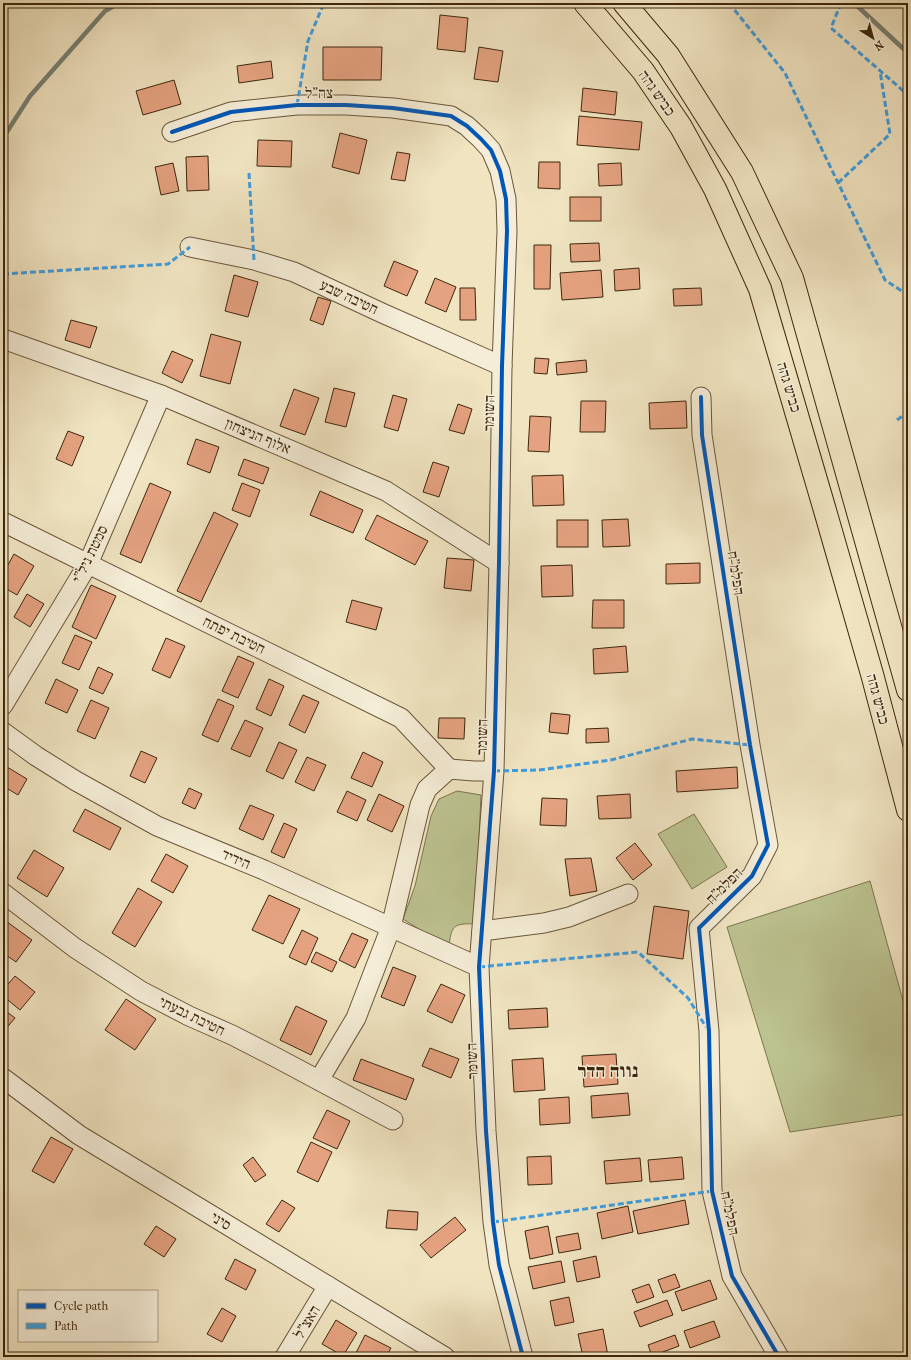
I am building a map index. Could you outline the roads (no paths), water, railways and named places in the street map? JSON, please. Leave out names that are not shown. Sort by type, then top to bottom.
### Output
[{"type":"highway","name":"כביש גהה","points":[[585,3],[643,71],[681,127],[715,189],[760,289],[842,568],[908,810]]},
{"type":"highway","name":"כביש גהה","points":[[624,3],[668,55],[742,172],[792,278],[908,690]]},
{"type":"street","name":"צה\"ל","points":[[172,132],[231,112],[297,105],[346,105],[393,108],[451,116],[467,126]]},
{"type":"street","name":"השומר","points":[[467,126],[490,150],[500,171],[506,199],[507,231],[502,366],[494,771],[480,967],[486,1131],[493,1222],[499,1265],[523,1357]]},
{"type":"street","name":"חטיבה שבע","points":[[190,247],[254,260],[294,272],[502,366]]},
{"type":"street","name":"אלוף הניצחון","points":[[3,340],[161,395],[386,491],[499,563]]},
{"type":"street","name":"סמטת ניל\"י","points":[[3,706],[88,564],[161,395]]},
{"type":"street","name":"הפלמ\"ח","points":[[701,397],[702,435],[750,745],[768,845],[752,876],[699,928],[709,1031],[712,1191],[732,1276],[779,1357]]},
{"type":"street","name":"חטיבת יפתח","points":[[3,522],[402,718],[449,769]]},
{"type":"street","name":"הידיד","points":[[3,732],[36,756],[157,826],[264,870],[480,967]]},
{"type":"street","points":[[319,1080],[356,1018],[391,927],[420,804],[427,789],[449,769],[494,771]]},
{"type":"street","name":"חטיבת גבעתי","points":[[3,893],[75,948],[141,991],[189,1016],[232,1035],[393,1120]]},
{"type":"street","points":[[482,931],[544,923],[569,917],[628,894]]},
{"type":"street","name":"סיני","points":[[3,1078],[79,1135],[444,1357]]},
{"type":"street","name":"האצ\"ל","points":[[285,1357],[328,1286]]},
{"type":"waterway","points":[[3,138],[30,96],[105,11],[119,3]]},
{"type":"waterway","points":[[854,3],[908,53]]},
{"type":"district","name":"נווה הדר","points":[[608,1070]]}]
